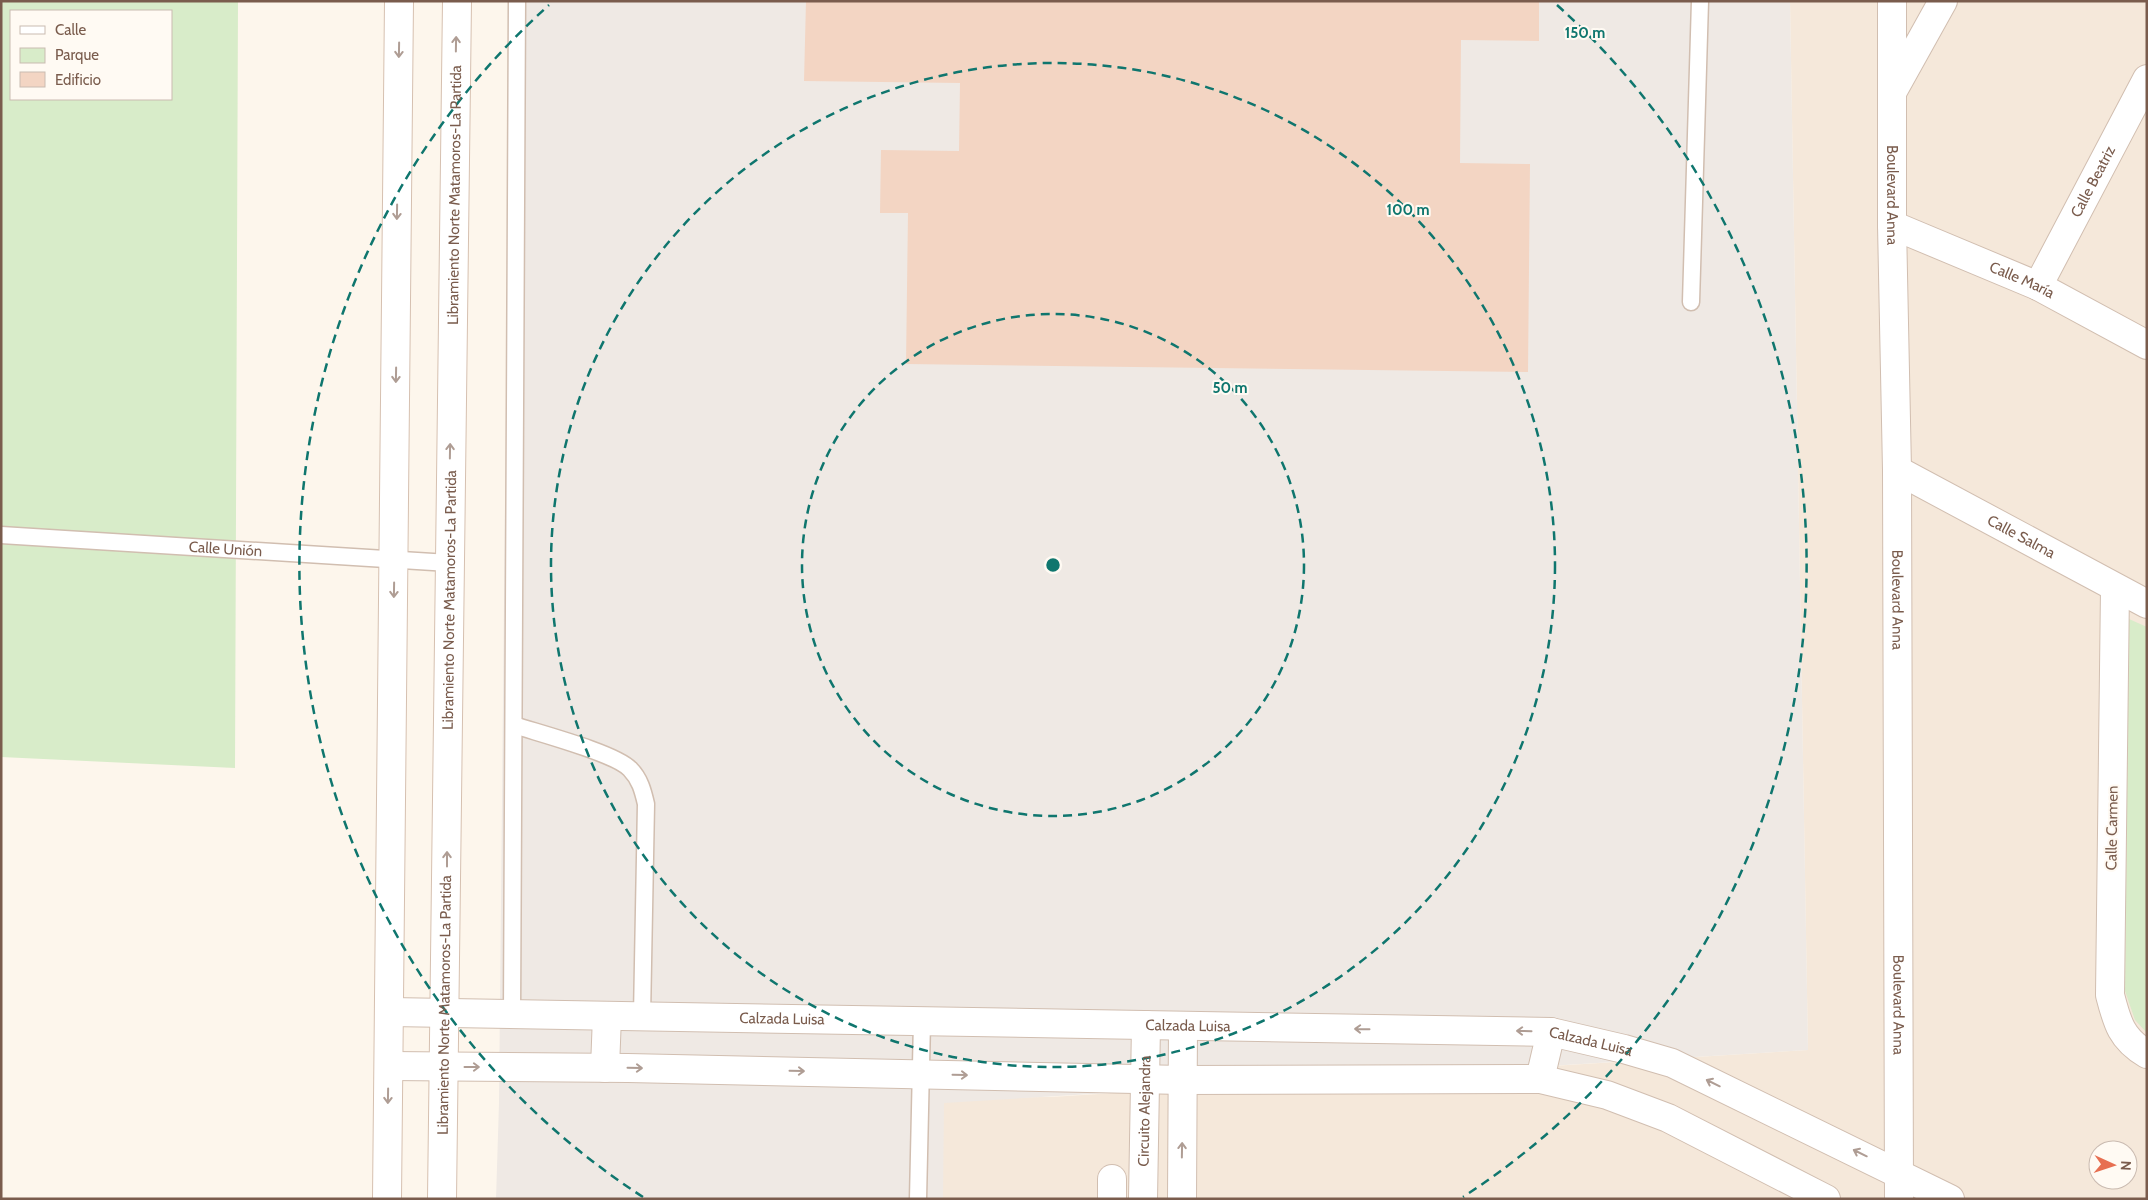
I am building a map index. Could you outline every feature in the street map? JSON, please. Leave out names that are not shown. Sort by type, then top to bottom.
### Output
[{"type":"street","points":[[387,1199],[399,1]]},
{"type":"street","name":"Libramiento Norte Matamoros-La Partida","points":[[442,1199],[457,1]]},
{"type":"street","name":"Boulevard Anna","points":[[1892,1],[1892,225],[1897,470],[1899,1186]]},
{"type":"street","points":[[1892,92],[1943,1]]},
{"type":"street","name":"Calle Beatriz","points":[[2038,286],[2147,79]]},
{"type":"street","name":"Calle María","points":[[1892,225],[2038,286],[2147,345]]},
{"type":"street","name":"Calle Salma","points":[[1897,470],[2147,604]]},
{"type":"street","name":"Calle Carmen","points":[[2115,588],[2110,995],[2119,1028],[2140,1050],[2147,1054]]},
{"type":"street","name":"Calzada Luisa","points":[[390,1012],[1551,1032],[1624,1049],[1672,1063],[1899,1186],[1950,1199]]},
{"type":"street","points":[[605,1068],[607,1016]]},
{"type":"street","name":"Circuito Alejandra","points":[[1143,1199],[1146,1025]]},
{"type":"street","points":[[1182,1199],[1183,1026]]},
{"type":"street","points":[[1540,1079],[1551,1032]]},
{"type":"street","points":[[388,1066],[605,1068],[1183,1080],[1540,1079],[1608,1095],[1668,1118],[1826,1199]]},
{"type":"lane","points":[[512,1014],[518,1]]},
{"type":"lane","points":[[1691,302],[1700,1]]},
{"type":"lane","name":"Calle Unión","points":[[1,535],[449,563]]},
{"type":"lane","points":[[514,725],[602,754],[629,767],[640,780],[646,804],[642,1016]]},
{"type":"lane","points":[[918,1199],[922,1021]]},
{"type":"shaded area","points":[[510,1],[1790,1],[1808,1050],[944,1103],[943,1199],[496,1199],[499,1103]]},
{"type":"shaded area","points":[[1790,1],[2147,1],[2147,1199],[526,1199],[528,1100],[1051,1097],[1808,1050]]},
{"type":"green space","points":[[1,1],[238,1],[235,768],[1,757]]},
{"type":"green space","points":[[2129,619],[2147,627],[2147,1033],[2135,1020],[2125,991]]},
{"type":"building","points":[[806,1],[1539,1],[1539,41],[1461,40],[1460,163],[1530,164],[1528,372],[906,364],[908,213],[880,213],[881,150],[959,151],[960,83],[804,81]]}]
